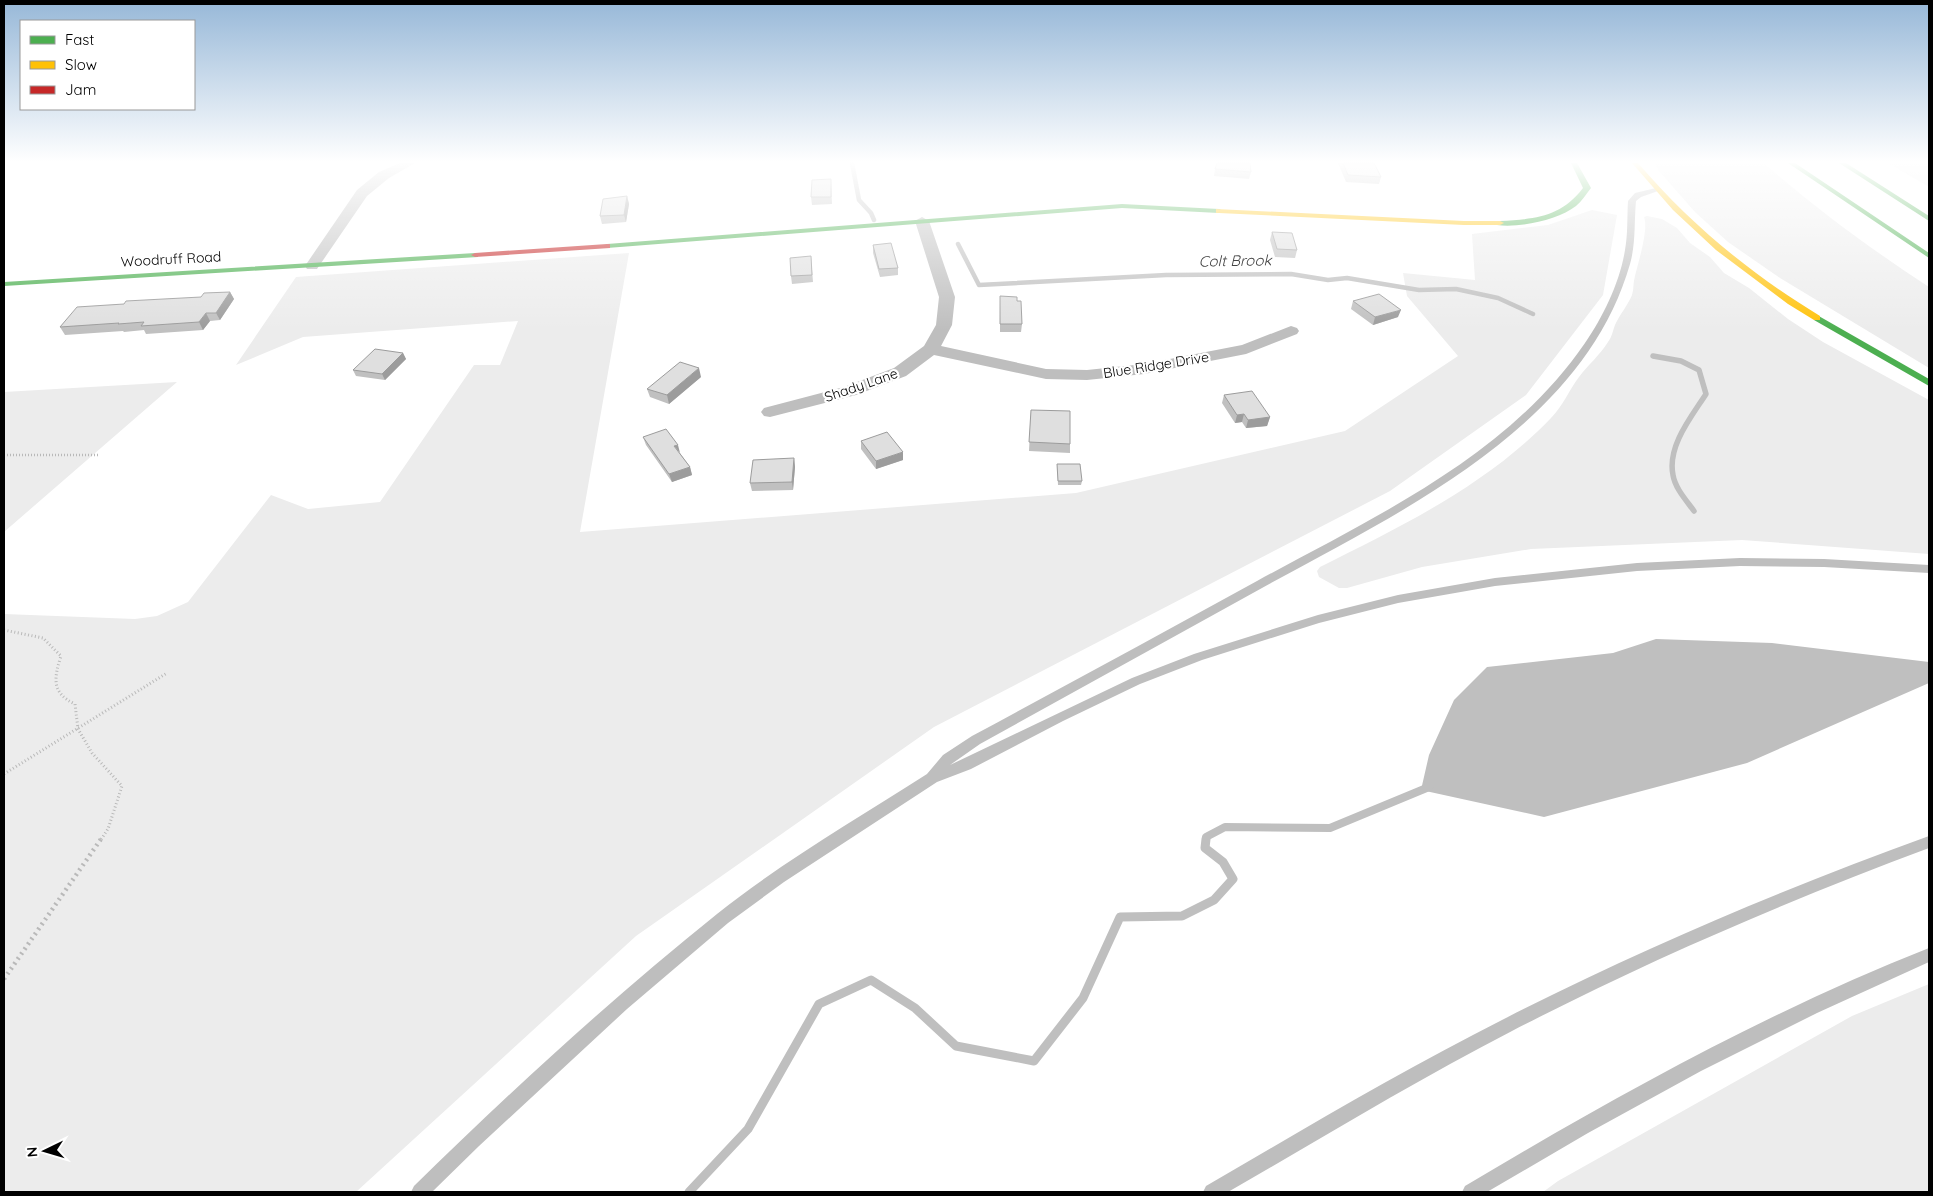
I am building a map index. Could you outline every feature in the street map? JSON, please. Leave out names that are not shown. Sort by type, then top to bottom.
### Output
[{"type":"main road","name":"Woodruff Road","points":[[4,284],[692,241],[951,219]]},
{"type":"main road","name":"Woodruff Road","points":[[1380,219],[1464,223],[1523,221],[1533,219]]},
{"type":"main road","points":[[1687,219],[1711,241],[1773,288],[1859,343],[1929,383]]},
{"type":"main road","points":[[1874,219],[1929,256]]},
{"type":"street","points":[[312,266],[344,219]]},
{"type":"street","name":"Shady Lane","points":[[770,412],[850,391],[900,372],[931,349],[944,325],[947,297],[922,221]]},
{"type":"street","name":"Blue Ridge Drive","points":[[931,349],[1046,374],[1087,375],[1144,369],[1246,349],[1291,331]]},
{"type":"lane","points":[[932,778],[948,759],[976,740],[1393,511],[1450,475],[1497,440],[1527,414],[1558,382],[1596,334],[1614,300],[1626,264],[1632,219]]},
{"type":"lane","points":[[420,1192],[558,1061],[670,962],[724,918],[812,854],[932,778],[966,766],[1090,702],[1177,665],[1310,622],[1398,599],[1477,584],[1540,576],[1690,564],[1816,563],[1929,569]]},
{"type":"lane","points":[[1212,1192],[1427,1068],[1570,995],[1692,937],[1929,842]]},
{"type":"lane","points":[[1470,1192],[1617,1108],[1705,1061],[1795,1016],[1929,955]]},
{"type":"path","points":[[4,455],[99,455]]},
{"type":"path","points":[[4,630],[43,638],[61,656],[55,674],[58,693],[66,700],[75,704],[78,729],[92,753],[122,786],[108,829],[4,979]]},
{"type":"path","points":[[4,774],[38,751],[124,703],[167,673]]},
{"type":"shaded area","points":[[1566,219],[1616,219],[1603,295],[1526,395],[1390,491],[934,727],[636,936],[356,1192],[4,1192],[4,614],[135,619],[157,616],[188,602],[271,495],[308,509],[380,502],[474,365],[500,365],[518,321],[303,337],[236,365],[296,277],[629,253],[580,532],[1076,493],[1345,431],[1458,356],[1407,296],[1403,273],[1475,280],[1472,234],[1548,225]]},
{"type":"shaded area","points":[[1644,219],[1661,219],[1677,228],[1690,243],[1710,257],[1724,273],[1749,288],[1788,319],[1823,342],[1929,400],[1929,554],[1742,540],[1531,549],[1422,567],[1347,588],[1339,588],[1319,577],[1317,571],[1320,567],[1412,520],[1471,484],[1526,442],[1551,418],[1579,377],[1609,340],[1617,321],[1633,293],[1634,278],[1644,238]]},
{"type":"shaded area","points":[[1702,219],[1833,219],[1929,287],[1929,368],[1780,278],[1728,242]]},
{"type":"shaded area","points":[[177,382],[4,532],[4,392]]},
{"type":"shaded area","points":[[1656,639],[1772,643],[1929,662],[1929,683],[1747,763],[1544,817],[1421,790],[1429,755],[1454,700],[1487,667],[1613,653]]},
{"type":"shaded area","points":[[1929,984],[1929,1192],[1543,1192],[1558,1181],[1852,1016]]},
{"type":"building","points":[[1272,232],[1292,233],[1297,250],[1277,249]]},
{"type":"building","points":[[891,243],[898,268],[879,269],[873,245]]},
{"type":"building","points":[[811,256],[812,275],[791,276],[790,258]]},
{"type":"building","points":[[230,292],[216,313],[206,313],[199,322],[141,326],[144,322],[60,327],[77,307],[124,304],[126,301],[201,297],[204,293]]},
{"type":"building","points":[[1379,294],[1401,310],[1375,317],[1353,301]]},
{"type":"building","points":[[1000,296],[1017,297],[1017,301],[1021,301],[1022,324],[1000,324]]},
{"type":"building","points":[[375,349],[403,353],[382,374],[353,370]]},
{"type":"building","points":[[680,362],[699,368],[667,395],[647,389]]},
{"type":"building","points":[[1252,391],[1270,417],[1248,420],[1244,414],[1237,415],[1224,395]]},
{"type":"building","points":[[1031,410],[1070,411],[1070,444],[1029,442]]},
{"type":"building","points":[[666,429],[678,445],[674,446],[690,467],[669,474],[643,437]]},
{"type":"building","points":[[887,432],[903,452],[876,461],[861,441]]},
{"type":"building","points":[[794,458],[792,482],[750,483],[753,460]]},
{"type":"building","points":[[1057,464],[1080,464],[1082,481],[1058,481]]},
{"type":"waterway","name":"Colt Brook","points":[[958,244],[979,285],[1166,275],[1291,274],[1328,280],[1347,278],[1419,290],[1456,289],[1498,298],[1533,314]]},
{"type":"waterway","name":"Colt Brook","points":[[1653,356],[1681,361],[1699,370],[1706,394],[1677,442],[1672,464],[1676,485],[1694,511]]},
{"type":"waterway","points":[[1206,839],[1206,837],[1225,827],[1330,828],[1429,787]]},
{"type":"waterway","points":[[689,1192],[748,1129],[819,1004],[871,980],[915,1008],[956,1046],[1034,1061],[1083,998],[1120,917],[1182,916],[1214,900],[1233,879],[1223,862],[1205,848],[1206,839]]},
{"type":"traffic: fast","points":[[607,246],[957,219]]},
{"type":"traffic: fast","points":[[1500,223],[1540,219]]},
{"type":"traffic: fast","points":[[1874,219],[1929,256]]},
{"type":"traffic: fast","points":[[4,284],[475,255]]},
{"type":"traffic: fast","points":[[1817,318],[1929,383]]},
{"type":"traffic: slow","points":[[1379,219],[1500,223]]},
{"type":"traffic: slow","points":[[1686,219],[1742,267],[1817,318]]},
{"type":"traffic: jam","points":[[475,255],[607,246]]}]
